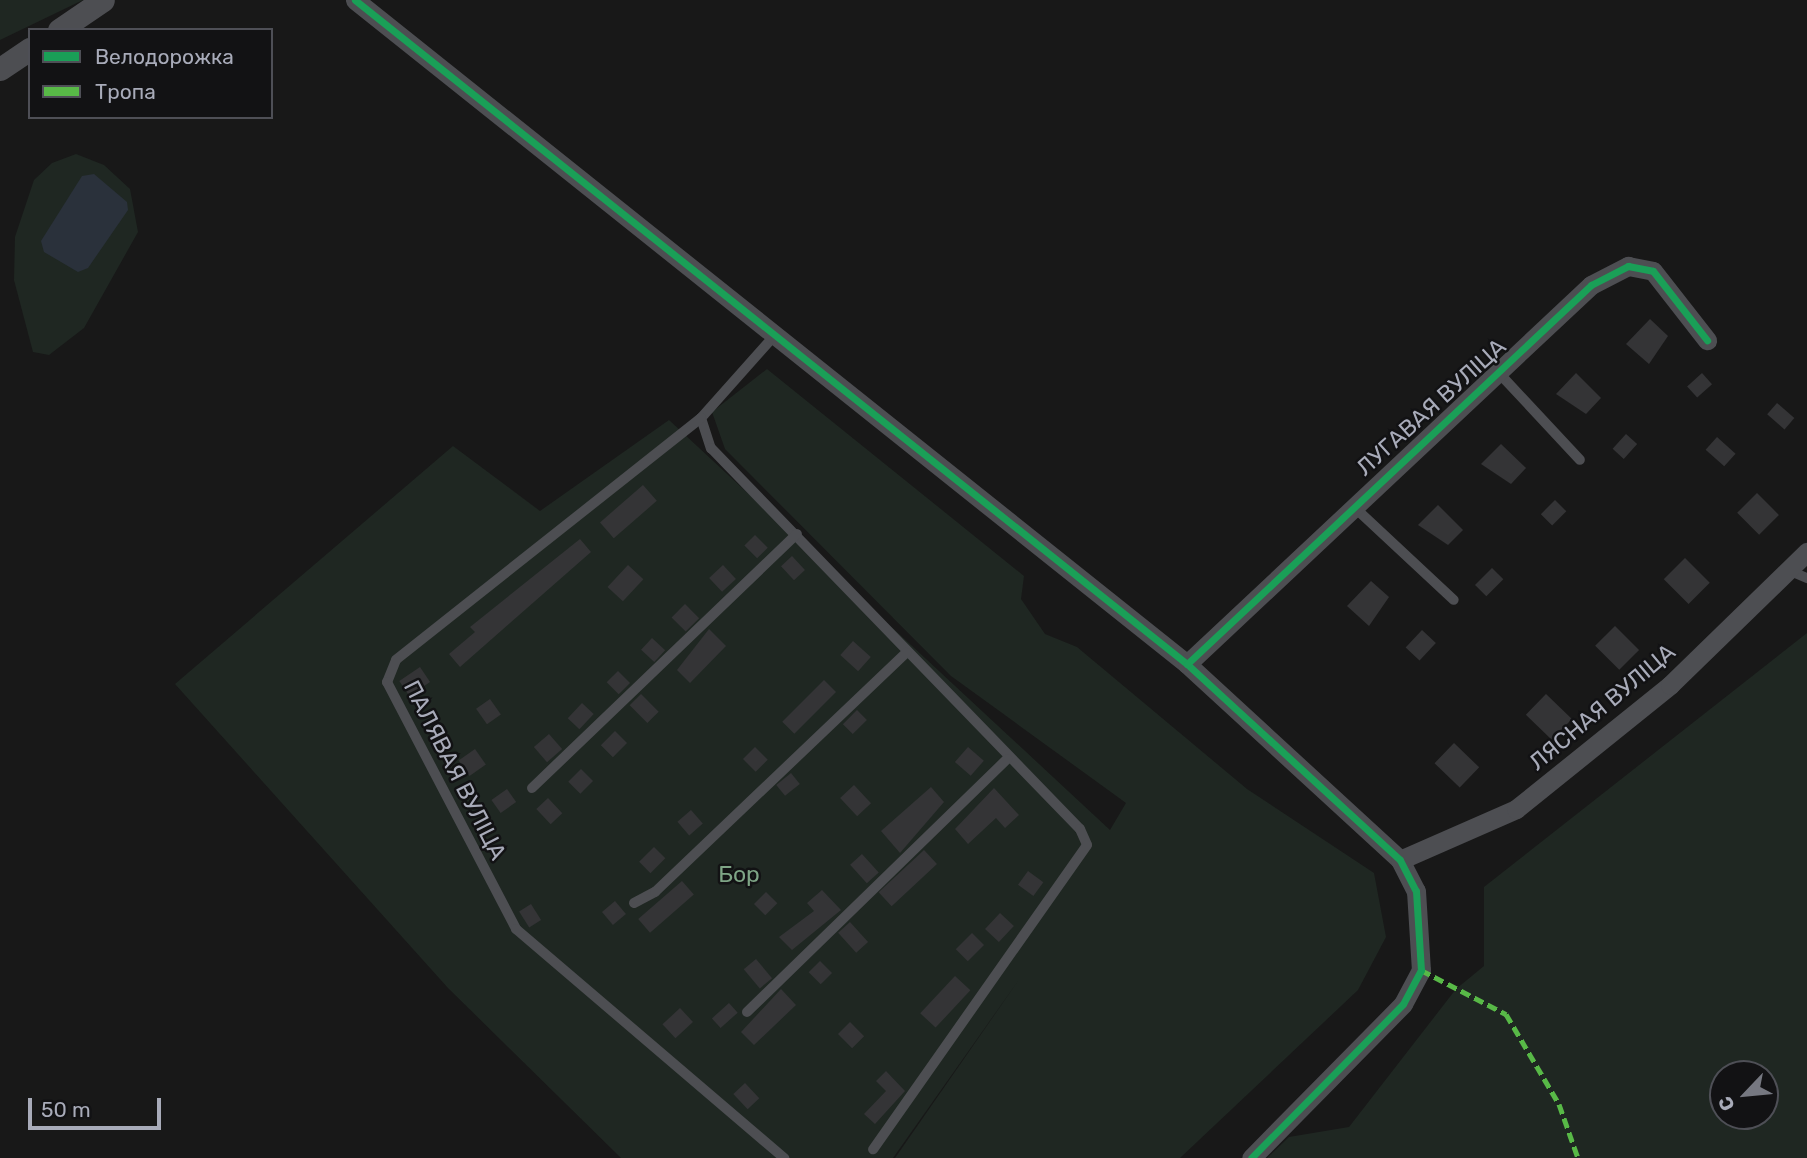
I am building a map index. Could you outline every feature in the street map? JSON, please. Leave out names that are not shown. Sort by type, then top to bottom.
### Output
[{"type":"street","points":[[62,28],[103,0]]},
{"type":"street","points":[[355,0],[777,333],[1187,664],[1400,860],[1416,891],[1421,970],[1403,1004],[1251,1158]]},
{"type":"street","points":[[0,69],[28,50]]},
{"type":"street","name":"ЛУГАВАЯ ВУЛІЦА","points":[[1187,664],[1352,505],[1591,285],[1628,266],[1653,271],[1707,340]]},
{"type":"street","name":"ЛЯСНАЯ ВУЛІЦА","points":[[1400,860],[1516,808],[1670,685],[1786,569],[1807,552]]},
{"type":"lane","name":"ПАЛЯВАЯ ВУЛІЦА","points":[[777,333],[701,418],[396,660],[387,682],[516,929],[784,1158]]},
{"type":"lane","points":[[1498,372],[1580,460]]},
{"type":"lane","points":[[701,418],[711,448],[797,534],[1007,759],[1080,829],[1087,845],[1083,859],[873,1149]]},
{"type":"lane","points":[[1352,505],[1454,600]]},
{"type":"lane","points":[[532,788],[797,534]]},
{"type":"lane","points":[[1786,569],[1807,578]]},
{"type":"lane","points":[[634,903],[654,892],[906,653]]},
{"type":"lane","points":[[747,1012],[1007,759]]},
{"type":"green space","points":[[0,0],[83,0],[0,40]]},
{"type":"green space","points":[[76,154],[104,165],[130,189],[138,232],[84,328],[49,355],[33,352],[14,280],[15,237],[34,180],[52,163]]},
{"type":"green space","name":"Бор","points":[[767,369],[1024,576],[1021,599],[1045,634],[1077,647],[1247,789],[1374,873],[1386,937],[1358,990],[1180,1158],[895,1158],[1018,981],[893,1158],[621,1158],[448,988],[175,684],[453,446],[540,511],[669,420],[1110,830],[1126,803],[951,676],[725,449],[712,412]]},
{"type":"green space","points":[[1807,633],[1807,1158],[1267,1158],[1289,1137],[1349,1127],[1456,989],[1484,966],[1484,887]]},
{"type":"shaded area","points":[[94,174],[127,202],[128,210],[88,268],[78,272],[44,252],[41,241],[82,176]]},
{"type":"building","points":[[1650,319],[1668,336],[1649,364],[1626,344]]},
{"type":"building","points":[[1576,373],[1601,398],[1586,414],[1556,394]]},
{"type":"building","points":[[1702,373],[1712,384],[1697,398],[1687,386]]},
{"type":"building","points":[[1777,403],[1794,418],[1785,429],[1767,414]]},
{"type":"building","points":[[1626,434],[1637,444],[1624,459],[1613,449]]},
{"type":"building","points":[[1717,437],[1736,454],[1724,466],[1706,450]]},
{"type":"building","points":[[1501,444],[1526,468],[1511,484],[1481,464]]},
{"type":"building","points":[[643,485],[657,501],[614,538],[600,522]]},
{"type":"building","points":[[1757,493],[1779,515],[1759,535],[1737,513]]},
{"type":"building","points":[[1555,500],[1566,511],[1552,525],[1541,514]]},
{"type":"building","points":[[1438,505],[1463,530],[1448,545],[1418,525]]},
{"type":"building","points":[[755,535],[768,548],[757,558],[744,546]]},
{"type":"building","points":[[580,539],[591,552],[460,667],[449,654],[475,632],[470,627]]},
{"type":"building","points":[[792,556],[805,570],[794,580],[781,566]]},
{"type":"building","points":[[1685,558],[1710,583],[1689,604],[1664,579]]},
{"type":"building","points":[[628,565],[643,579],[623,601],[608,587]]},
{"type":"building","points":[[723,565],[736,579],[722,592],[709,578]]},
{"type":"building","points":[[1492,568],[1503,579],[1486,596],[1475,585]]},
{"type":"building","points":[[1371,581],[1389,597],[1369,626],[1347,606]]},
{"type":"building","points":[[685,604],[699,618],[686,632],[672,617]]},
{"type":"building","points":[[1615,626],[1639,650],[1619,670],[1595,646]]},
{"type":"building","points":[[709,629],[726,646],[690,683],[677,670]]},
{"type":"building","points":[[1422,630],[1436,643],[1420,661],[1406,648]]},
{"type":"building","points":[[652,638],[665,650],[654,662],[641,650]]},
{"type":"building","points":[[853,641],[871,657],[858,671],[840,655]]},
{"type":"building","points":[[420,667],[430,682],[409,696],[399,681]]},
{"type":"building","points":[[618,671],[630,683],[619,694],[607,682]]},
{"type":"building","points":[[824,680],[836,692],[794,734],[782,722]]},
{"type":"building","points":[[641,694],[659,712],[647,723],[630,705]]},
{"type":"building","points":[[1546,694],[1572,719],[1552,740],[1526,715]]},
{"type":"building","points":[[490,699],[501,715],[487,724],[476,709]]},
{"type":"building","points":[[582,703],[594,714],[579,729],[568,718]]},
{"type":"building","points":[[857,710],[867,720],[853,734],[843,724]]},
{"type":"building","points":[[615,731],[627,743],[613,757],[601,745]]},
{"type":"building","points":[[549,734],[562,749],[547,762],[534,747]]},
{"type":"building","points":[[1454,743],[1479,767],[1460,787],[1435,763]]},
{"type":"building","points":[[755,747],[768,760],[756,772],[743,759]]},
{"type":"building","points":[[968,747],[984,761],[971,776],[955,762]]},
{"type":"building","points":[[475,749],[486,765],[470,776],[459,760]]},
{"type":"building","points":[[581,769],[593,781],[580,794],[568,782]]},
{"type":"building","points":[[791,773],[800,784],[785,796],[776,785]]},
{"type":"building","points":[[854,785],[871,803],[857,816],[840,798]]},
{"type":"building","points":[[931,787],[944,802],[900,853],[881,831]]},
{"type":"building","points":[[994,788],[1019,815],[1005,828],[996,818],[968,844],[955,829]]},
{"type":"building","points":[[507,789],[516,802],[501,813],[491,800]]},
{"type":"building","points":[[548,798],[562,813],[551,824],[536,809]]},
{"type":"building","points":[[691,810],[703,824],[689,835],[677,822]]},
{"type":"building","points":[[654,847],[665,858],[650,873],[639,862]]},
{"type":"building","points":[[924,850],[937,864],[892,906],[879,892]]},
{"type":"building","points":[[862,854],[879,873],[867,883],[850,865]]},
{"type":"building","points":[[1028,871],[1043,882],[1033,896],[1018,885]]},
{"type":"building","points":[[682,881],[694,895],[650,933],[638,919]]},
{"type":"building","points":[[822,890],[841,910],[792,950],[779,937],[814,911],[807,903]]},
{"type":"building","points":[[766,892],[777,903],[765,915],[754,904]]},
{"type":"building","points":[[615,901],[626,914],[613,925],[602,912]]},
{"type":"building","points":[[531,904],[541,920],[529,928],[519,911]]},
{"type":"building","points":[[1000,913],[1014,926],[999,942],[985,929]]},
{"type":"building","points":[[850,922],[868,942],[856,953],[838,933]]},
{"type":"building","points":[[972,933],[984,945],[968,961],[956,949]]},
{"type":"building","points":[[756,959],[772,978],[760,988],[744,969]]},
{"type":"building","points":[[820,961],[832,973],[821,984],[809,972]]},
{"type":"building","points":[[955,976],[970,990],[936,1028],[920,1013]]},
{"type":"building","points":[[781,989],[796,1005],[754,1045],[741,1032]]},
{"type":"building","points":[[729,1003],[738,1013],[721,1028],[712,1018]]},
{"type":"building","points":[[680,1008],[693,1022],[675,1038],[662,1024]]},
{"type":"building","points":[[850,1022],[864,1036],[852,1048],[838,1034]]},
{"type":"building","points":[[886,1071],[905,1091],[875,1124],[864,1114],[886,1091],[876,1081]]},
{"type":"building","points":[[745,1083],[759,1098],[748,1109],[733,1094]]},
{"type":"marked path","points":[[1421,970],[1506,1014],[1559,1104],[1578,1158]]},
{"type":"cycle path","points":[[355,0],[1187,664],[1400,860],[1416,891],[1421,970],[1403,1004],[1251,1158]]},
{"type":"cycle path","points":[[1187,664],[1591,285],[1628,266],[1653,271],[1707,340]]}]
